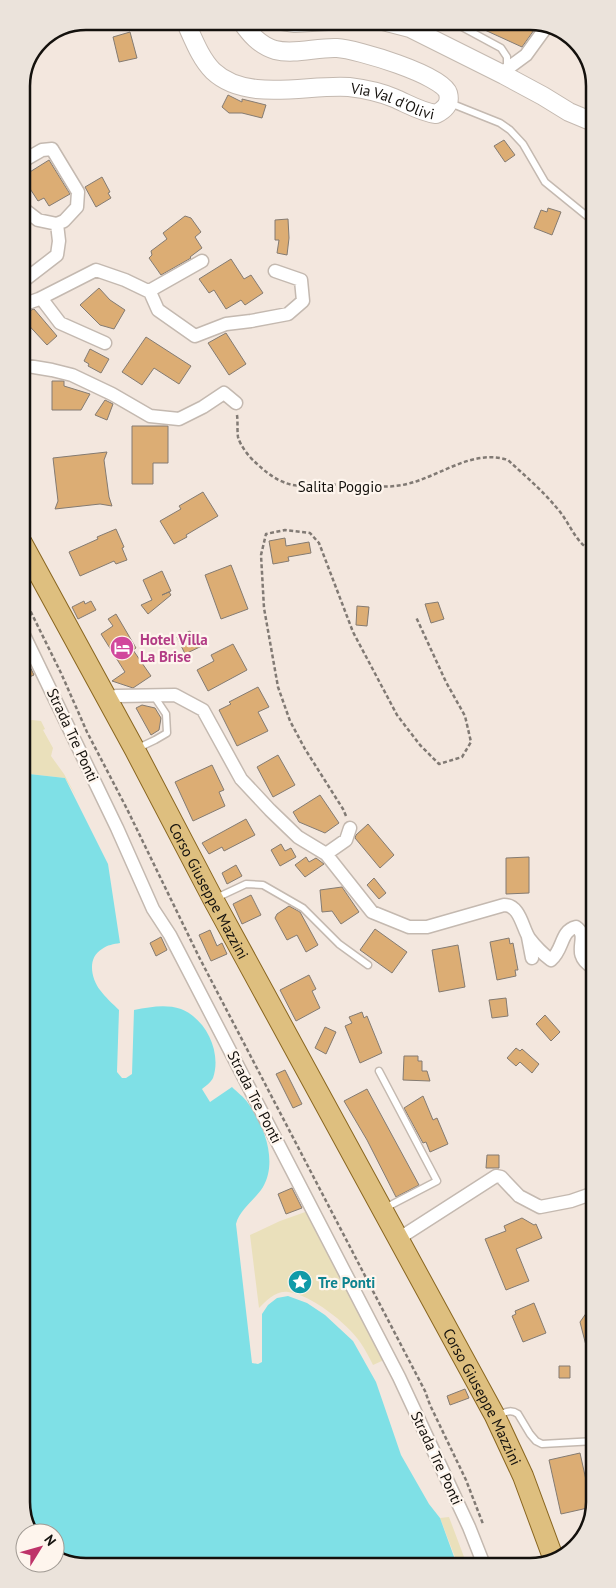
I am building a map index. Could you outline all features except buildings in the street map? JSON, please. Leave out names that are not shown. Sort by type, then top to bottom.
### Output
[{"type":"main road","name":"Corso Giuseppe Mazzini","points":[[30,558],[494,1416],[523,1476],[552,1554]]},
{"type":"street","name":"Via Val d'Olivi","points":[[189,30],[202,56],[213,70],[228,82],[245,88],[349,87],[375,92],[436,114],[444,110],[448,103],[449,95],[439,82],[398,65],[365,53],[349,50],[316,48],[274,50],[256,40],[248,30]]},
{"type":"street","points":[[414,30],[505,72],[569,112],[586,119]]},
{"type":"street","points":[[505,72],[526,55],[543,32]]},
{"type":"street","points":[[30,157],[42,150],[52,148],[78,192],[77,207],[64,221],[57,224],[38,220],[30,214]]},
{"type":"street","points":[[30,276],[57,255],[59,241],[57,224]]},
{"type":"street","points":[[149,291],[202,261]]},
{"type":"street","points":[[30,302],[96,270],[149,291],[158,310],[196,336],[226,324],[288,314],[303,301],[301,280],[275,271]]},
{"type":"street","points":[[41,298],[60,322],[105,343]]},
{"type":"street","points":[[30,363],[72,375],[112,394],[150,416],[179,419],[203,407],[224,393],[236,403]]},
{"type":"street","name":"Strada Tre Ponti","points":[[30,647],[117,828],[153,909],[170,935],[332,1244],[399,1377],[469,1527],[481,1558]]},
{"type":"street","points":[[106,698],[117,696],[175,695],[203,710],[241,779],[298,837],[326,854],[372,912],[409,927],[428,927],[507,905],[512,906],[528,937],[532,958]]},
{"type":"street","points":[[326,854],[346,840],[350,828]]},
{"type":"street","points":[[528,937],[551,960],[557,955],[566,934],[576,927],[582,932],[580,952],[582,960],[586,963]]},
{"type":"street","points":[[398,1239],[496,1176],[501,1177],[520,1196],[540,1207],[571,1201],[586,1196]]},
{"type":"lane","points":[[468,30],[501,48],[507,57],[505,72]]},
{"type":"lane","points":[[448,103],[500,123],[510,130],[523,144],[545,182],[586,215]]},
{"type":"lane","points":[[135,750],[166,733],[166,714],[154,696]]},
{"type":"lane","points":[[213,899],[246,884],[263,885],[303,908],[339,944],[368,965]]},
{"type":"lane","points":[[378,1071],[437,1181],[382,1210]]},
{"type":"lane","points":[[494,1416],[510,1410],[515,1412],[536,1441],[542,1444],[586,1442]]},
{"type":"path","name":"Salita Poggio","points":[[236,403],[238,438],[251,458],[266,472],[291,486],[310,487],[346,484],[395,486],[440,473],[459,463],[499,457],[508,460],[558,508],[573,533],[586,548]]},
{"type":"path","points":[[350,828],[343,809],[305,749],[290,721],[278,687],[264,608],[261,555],[266,534],[286,530],[310,534],[319,543],[353,632],[397,715],[420,745],[439,764],[462,757],[471,742],[465,716],[446,682],[416,617]]},
{"type":"path","points":[[30,610],[62,673],[87,732],[199,957],[424,1391],[466,1480],[484,1526]]},
{"type":"sand","points":[[30,721],[41,721],[45,729],[43,730],[53,748],[51,756],[64,774],[77,798],[65,778],[30,774]]},
{"type":"sand","name":"Tre Ponti","points":[[308,1211],[384,1360],[373,1365],[354,1334],[337,1318],[307,1298],[288,1292],[279,1293],[259,1308],[250,1235]]},
{"type":"sand","points":[[449,1517],[464,1558],[455,1558],[440,1518]]},
{"type":"water","points":[[30,774],[65,778],[108,864],[120,943],[106,947],[97,953],[92,963],[92,968],[94,980],[100,990],[119,1010],[117,1072],[122,1078],[132,1074],[134,1010],[164,1006],[181,1009],[198,1020],[210,1038],[213,1047],[215,1068],[213,1078],[202,1089],[210,1102],[232,1087],[248,1103],[264,1132],[269,1155],[267,1177],[260,1192],[244,1209],[236,1224],[252,1363],[258,1364],[262,1362],[262,1314],[268,1305],[277,1298],[288,1296],[307,1303],[325,1315],[353,1341],[376,1382],[401,1455],[429,1504],[440,1518],[454,1558],[82,1558],[65,1554],[65,1523],[34,1523],[30,1510]]},
{"type":"place","name":"Hotel Villa La Brise","points":[[122,648]]},
{"type":"place","name":"Tre Ponti","points":[[300,1282]]}]
